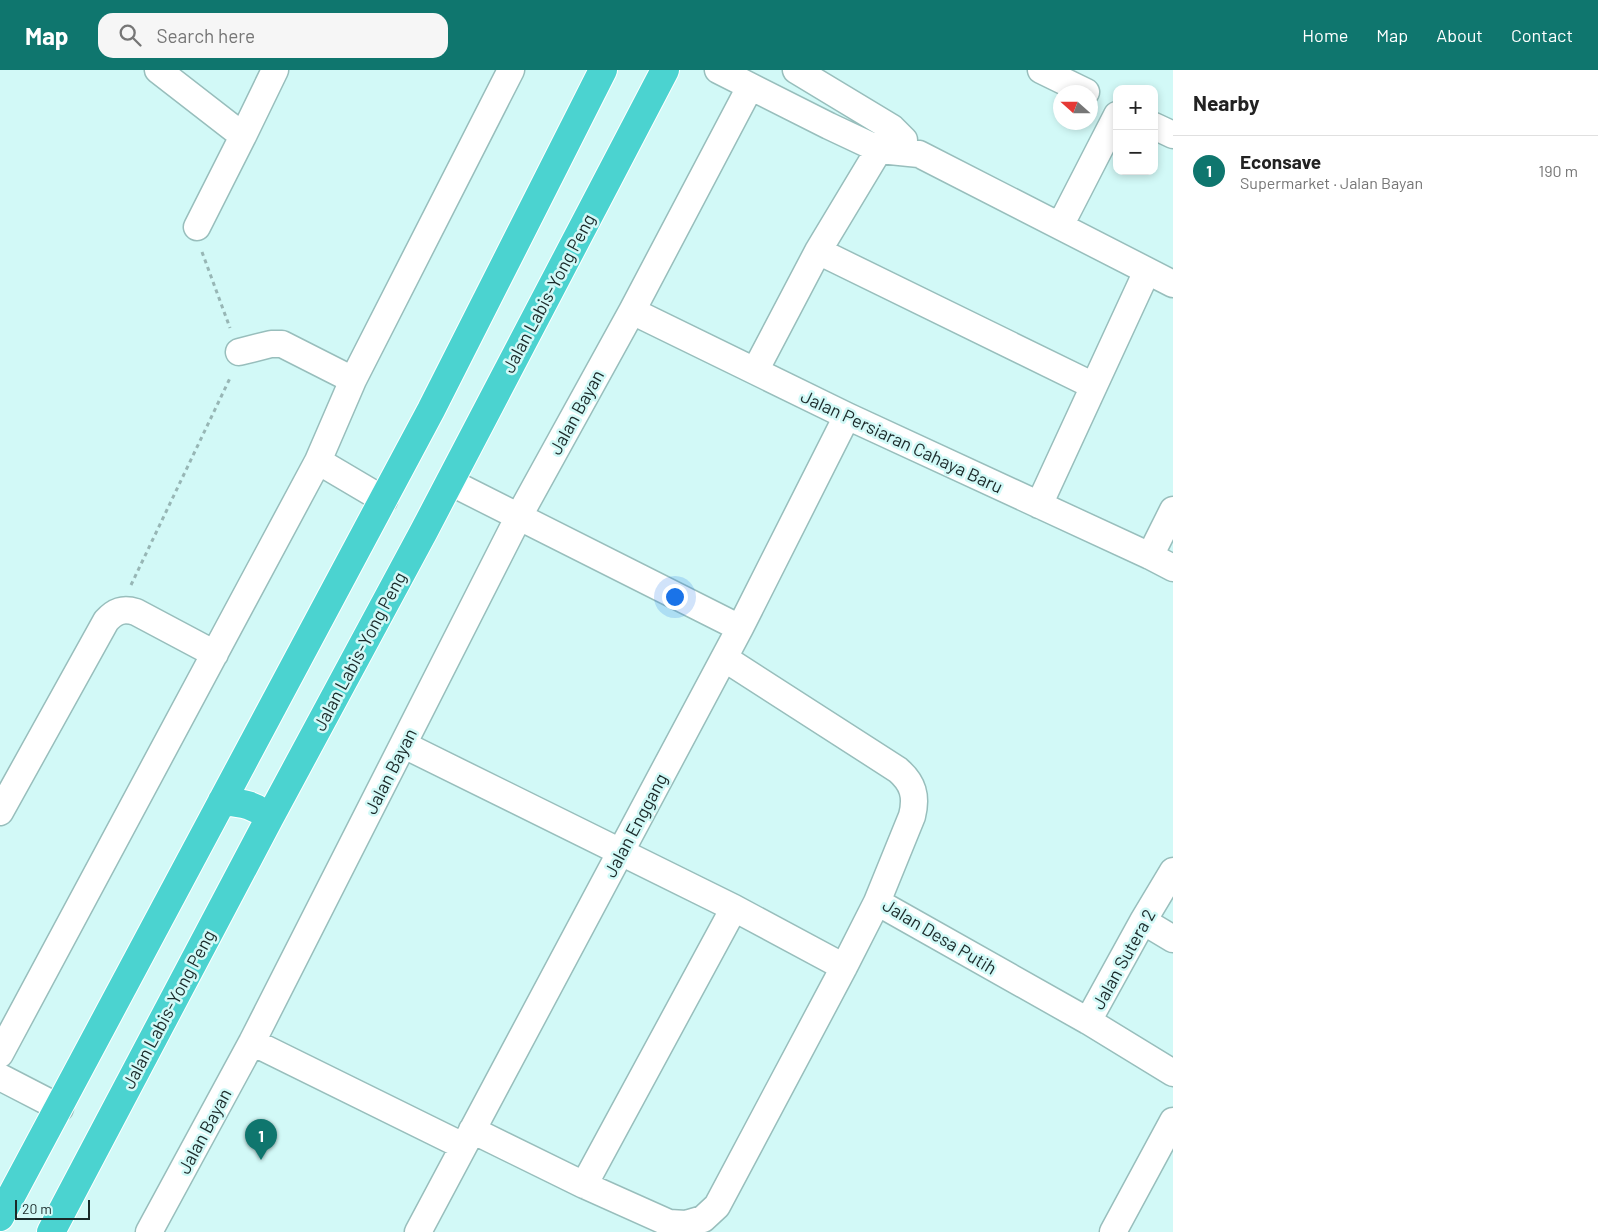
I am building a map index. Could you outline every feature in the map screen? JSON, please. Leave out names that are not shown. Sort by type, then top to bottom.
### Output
[{"type":"highway","points":[[0,1217],[384,500],[603,70]]},
{"type":"highway","name":"Jalan Labis-Yong Peng","points":[[51,1232],[108,1121],[450,482],[665,70]]},
{"type":"highway","points":[[222,801],[253,806],[269,819]]},
{"type":"street","points":[[158,70],[243,136]]},
{"type":"street","points":[[197,227],[275,70]]},
{"type":"street","points":[[0,1054],[318,460],[353,380],[510,70]]},
{"type":"street","points":[[718,70],[750,86],[886,139],[919,154],[1173,284]]},
{"type":"street","points":[[796,70],[886,139]]},
{"type":"street","points":[[1041,70],[1072,85]]},
{"type":"street","name":"Jalan Bayan","points":[[149,1232],[252,1042],[519,516],[632,311],[750,86]]},
{"type":"street","points":[[1098,98],[1113,106]]},
{"type":"street","points":[[1060,226],[1113,123]]},
{"type":"street","points":[[756,371],[818,252],[886,139]]},
{"type":"street","points":[[818,252],[1094,386]]},
{"type":"street","points":[[1039,505],[1147,271]]},
{"type":"street","name":"Jalan Persiaran Cahaya Baru","points":[[632,311],[847,416],[1173,568]]},
{"type":"street","points":[[239,352],[271,344],[282,344],[353,380]]},
{"type":"street","name":"Jalan Enggang","points":[[418,1232],[740,628],[847,416]]},
{"type":"street","points":[[318,460],[384,500]]},
{"type":"street","points":[[450,482],[740,628]]},
{"type":"street","points":[[1150,556],[1173,510]]},
{"type":"street","points":[[0,812],[106,621],[112,614],[119,610],[136,612],[215,654]]},
{"type":"street","name":"Jalan Desa Putih","points":[[724,658],[898,770],[912,785],[915,795],[915,806],[877,902],[1088,1021],[1173,1073]]},
{"type":"street","points":[[404,745],[734,908],[844,967]]},
{"type":"street","name":"Jalan Sutera 2","points":[[1088,1021],[1173,871]]},
{"type":"street","points":[[252,1042],[468,1138],[584,1185],[669,1224],[686,1224],[703,1219],[717,1206],[877,902]]},
{"type":"street","points":[[584,1185],[734,908]]},
{"type":"street","points":[[1143,921],[1173,940]]},
{"type":"street","points":[[0,1077],[60,1108]]},
{"type":"street","points":[[1113,1232],[1173,1121]]},
{"type":"path","points":[[119,610],[237,364],[239,352],[198,241],[197,227]]},
{"type":"place","name":"Econsave","points":[[261,1160]]}]
